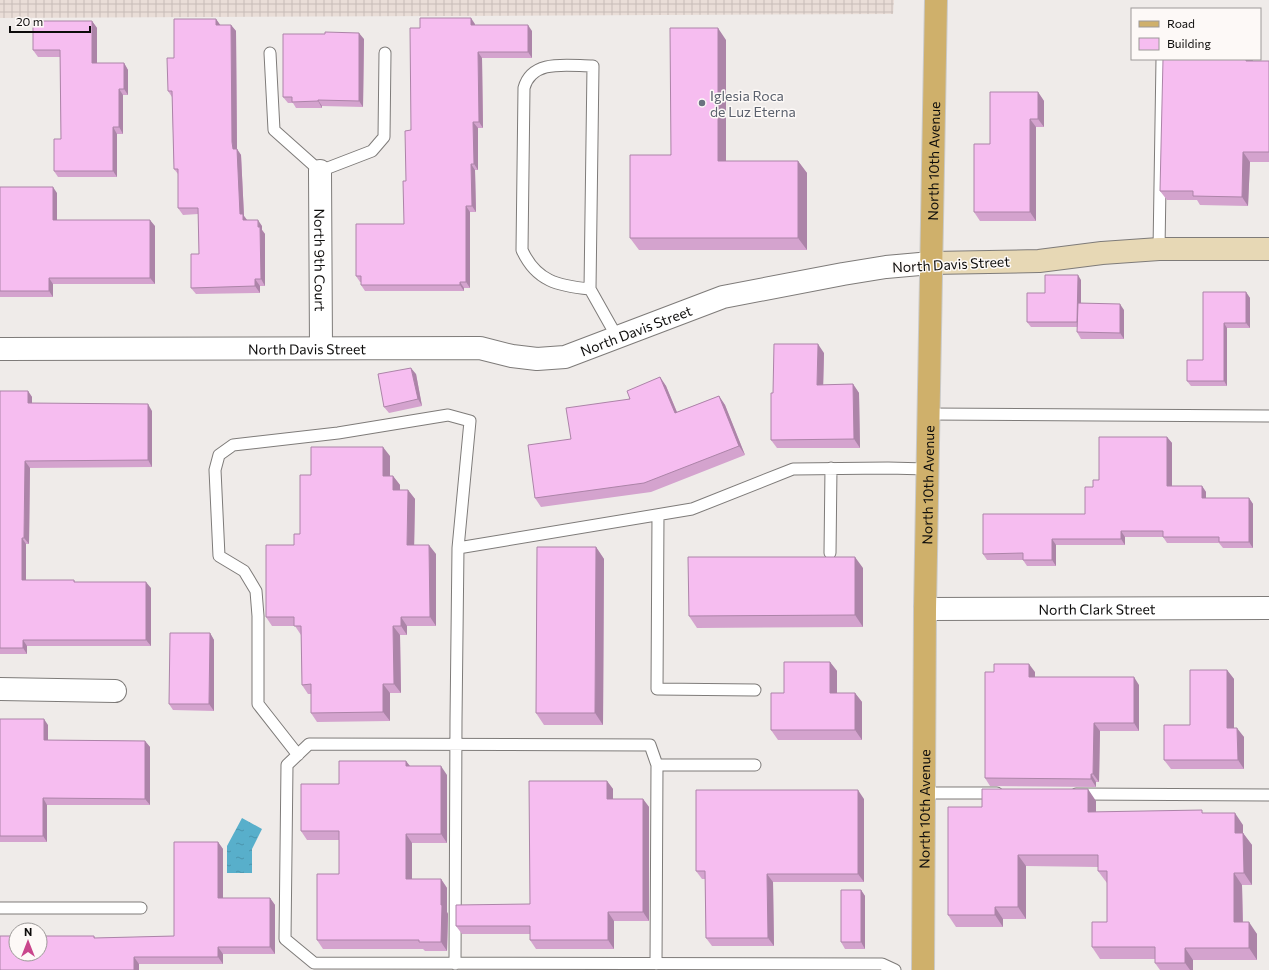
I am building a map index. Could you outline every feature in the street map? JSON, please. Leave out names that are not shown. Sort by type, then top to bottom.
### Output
[{"type":"main road","name":"North 10th Avenue","points":[[923,970],[925,609],[936,0]]},
{"type":"street","name":"North 9th Court","points":[[320,171],[321,348]]},
{"type":"street","name":"North Davis Street","points":[[0,349],[480,348],[512,356],[537,359],[565,357],[723,297],[886,267],[931,263],[1039,261],[1102,253],[1159,249],[1269,249]]},
{"type":"street","name":"North Clark Street","points":[[925,609],[1269,608]]},
{"type":"street","points":[[0,689],[115,691]]},
{"type":"lane","points":[[270,53],[274,130],[320,171],[372,151],[384,137],[385,53]]},
{"type":"lane","points":[[1159,249],[1162,60]]},
{"type":"lane","points":[[590,289],[568,286],[552,281],[537,272],[528,262],[522,250],[524,88],[526,80],[535,71],[549,65],[593,66],[590,289],[617,337]]},
{"type":"lane","points":[[928,414],[1269,416]]},
{"type":"lane","points":[[298,755],[258,704],[258,616],[256,591],[244,571],[219,556],[215,470],[219,455],[233,445],[338,433],[448,415],[470,421],[458,548],[455,964]]},
{"type":"lane","points":[[830,553],[831,468]]},
{"type":"lane","points":[[458,548],[692,509],[793,469],[927,469]]},
{"type":"lane","points":[[658,515],[657,689],[755,690]]},
{"type":"lane","points":[[656,964],[658,765],[650,744],[309,744],[287,765],[285,939],[314,963],[455,964],[656,964],[882,964],[895,970]]},
{"type":"lane","points":[[658,765],[755,764]]},
{"type":"lane","points":[[924,792],[1009,793]]},
{"type":"lane","points":[[1064,794],[1269,795]]},
{"type":"lane","points":[[0,908],[141,908]]},
{"type":"shaded area","points":[[0,0],[894,0],[893,14],[0,18]]},
{"type":"water","points":[[242,818],[262,829],[252,849],[252,873],[227,873],[227,846]]},
{"type":"building","points":[[420,18],[471,18],[471,25],[528,25],[528,52],[478,52],[479,122],[473,122],[474,164],[471,164],[472,206],[466,206],[466,282],[460,282],[460,285],[361,285],[361,276],[356,276],[356,224],[404,224],[403,181],[406,181],[405,131],[411,130],[410,28],[420,28]]},
{"type":"building","points":[[174,19],[216,19],[216,25],[231,25],[232,142],[233,149],[237,149],[240,214],[243,214],[243,220],[258,220],[258,227],[260,227],[261,279],[255,279],[255,286],[191,288],[191,254],[199,254],[198,208],[178,208],[178,169],[174,169],[172,91],[168,91],[167,58],[174,58]]},
{"type":"building","points":[[33,21],[92,21],[92,63],[124,63],[124,89],[119,89],[119,127],[113,127],[113,171],[54,171],[54,139],[61,139],[60,50],[33,50]]},
{"type":"building","name":"Iglesia Roca de Luz Eterna","points":[[670,28],[718,28],[718,161],[798,161],[798,238],[630,238],[630,155],[671,155]]},
{"type":"building","points":[[325,32],[359,33],[359,101],[318,100],[292,102],[292,97],[283,97],[283,34],[325,34]]},
{"type":"building","points":[[1163,60],[1269,61],[1269,152],[1243,152],[1242,197],[1193,196],[1193,191],[1160,191]]},
{"type":"building","points":[[990,92],[1038,92],[1038,119],[1030,119],[1030,212],[974,212],[974,144],[990,144]]},
{"type":"building","points":[[0,187],[53,187],[53,220],[150,220],[150,278],[49,278],[49,291],[0,291]]},
{"type":"building","points":[[1045,275],[1078,275],[1077,322],[1027,322],[1027,293],[1045,293]]},
{"type":"building","points":[[1203,292],[1246,292],[1246,323],[1224,323],[1224,381],[1187,381],[1187,360],[1203,360]]},
{"type":"building","points":[[1078,303],[1120,304],[1120,333],[1077,332]]},
{"type":"building","points":[[774,344],[818,344],[817,385],[853,384],[854,439],[771,440],[771,393],[773,393]]},
{"type":"building","points":[[411,368],[418,399],[384,407],[378,374]]},
{"type":"building","points":[[660,377],[675,413],[719,396],[739,446],[644,483],[535,498],[528,445],[571,439],[566,408],[630,399],[627,391]]},
{"type":"building","points":[[0,391],[28,391],[28,403],[148,404],[148,460],[25,461],[24,538],[22,538],[22,580],[146,582],[146,640],[23,640],[23,648],[0,648]]},
{"type":"building","points":[[1099,437],[1167,437],[1167,486],[1202,486],[1202,498],[1249,498],[1249,542],[1219,542],[1219,537],[1163,537],[1163,531],[1121,531],[1121,539],[1052,539],[1052,560],[1023,560],[1023,553],[983,554],[983,514],[1085,514],[1085,487],[1093,487],[1093,480],[1099,480]]},
{"type":"building","points":[[311,447],[383,447],[383,476],[393,476],[393,490],[408,490],[407,545],[429,545],[430,617],[401,617],[401,626],[393,626],[394,684],[383,684],[383,712],[311,713],[311,684],[302,685],[301,626],[294,626],[294,617],[266,617],[266,545],[294,545],[294,534],[300,534],[300,475],[311,475]]},
{"type":"building","points":[[537,547],[596,547],[595,713],[536,713]]},
{"type":"building","points":[[688,557],[855,557],[855,615],[689,616]]},
{"type":"building","points":[[170,633],[210,633],[209,704],[169,704]]},
{"type":"building","points":[[784,662],[830,662],[830,693],[855,693],[855,730],[771,730],[771,693],[784,693]]},
{"type":"building","points":[[994,664],[1029,664],[1029,677],[1134,677],[1134,723],[1094,723],[1093,774],[1091,774],[1091,779],[985,778],[985,672],[994,672]]},
{"type":"building","points":[[1190,670],[1227,670],[1227,728],[1237,728],[1238,760],[1164,760],[1164,725],[1190,725]]},
{"type":"building","points":[[0,719],[44,719],[44,740],[145,741],[145,799],[43,798],[43,836],[0,836]]},
{"type":"building","points":[[339,761],[406,761],[406,766],[441,766],[441,834],[406,834],[406,879],[441,879],[441,942],[419,942],[419,940],[317,940],[317,874],[339,874],[339,831],[301,831],[301,784],[339,784]]},
{"type":"building","points":[[529,781],[607,781],[607,799],[643,799],[643,912],[608,912],[608,940],[530,940],[530,926],[456,926],[456,905],[530,904]]},
{"type":"building","points":[[982,789],[1088,789],[1088,812],[1202,810],[1202,813],[1235,813],[1235,833],[1243,833],[1244,873],[1234,873],[1234,922],[1249,922],[1249,948],[1185,948],[1185,963],[1155,963],[1155,947],[1092,947],[1092,922],[1107,922],[1107,871],[1098,871],[1098,855],[1018,855],[1018,907],[995,907],[995,915],[948,915],[948,807],[982,807]]},
{"type":"building","points":[[696,790],[858,790],[858,874],[767,874],[768,938],[706,938],[705,871],[696,871]]},
{"type":"building","points":[[174,842],[218,842],[218,898],[270,898],[270,947],[218,947],[218,957],[134,957],[134,970],[0,970],[0,936],[8,936],[8,962],[48,962],[48,936],[94,936],[94,938],[174,936]]},
{"type":"building","points":[[841,890],[861,890],[861,942],[841,942]]},
{"type":"place","name":"Iglesia Roca de Luz Eterna","points":[[702,103]]}]
